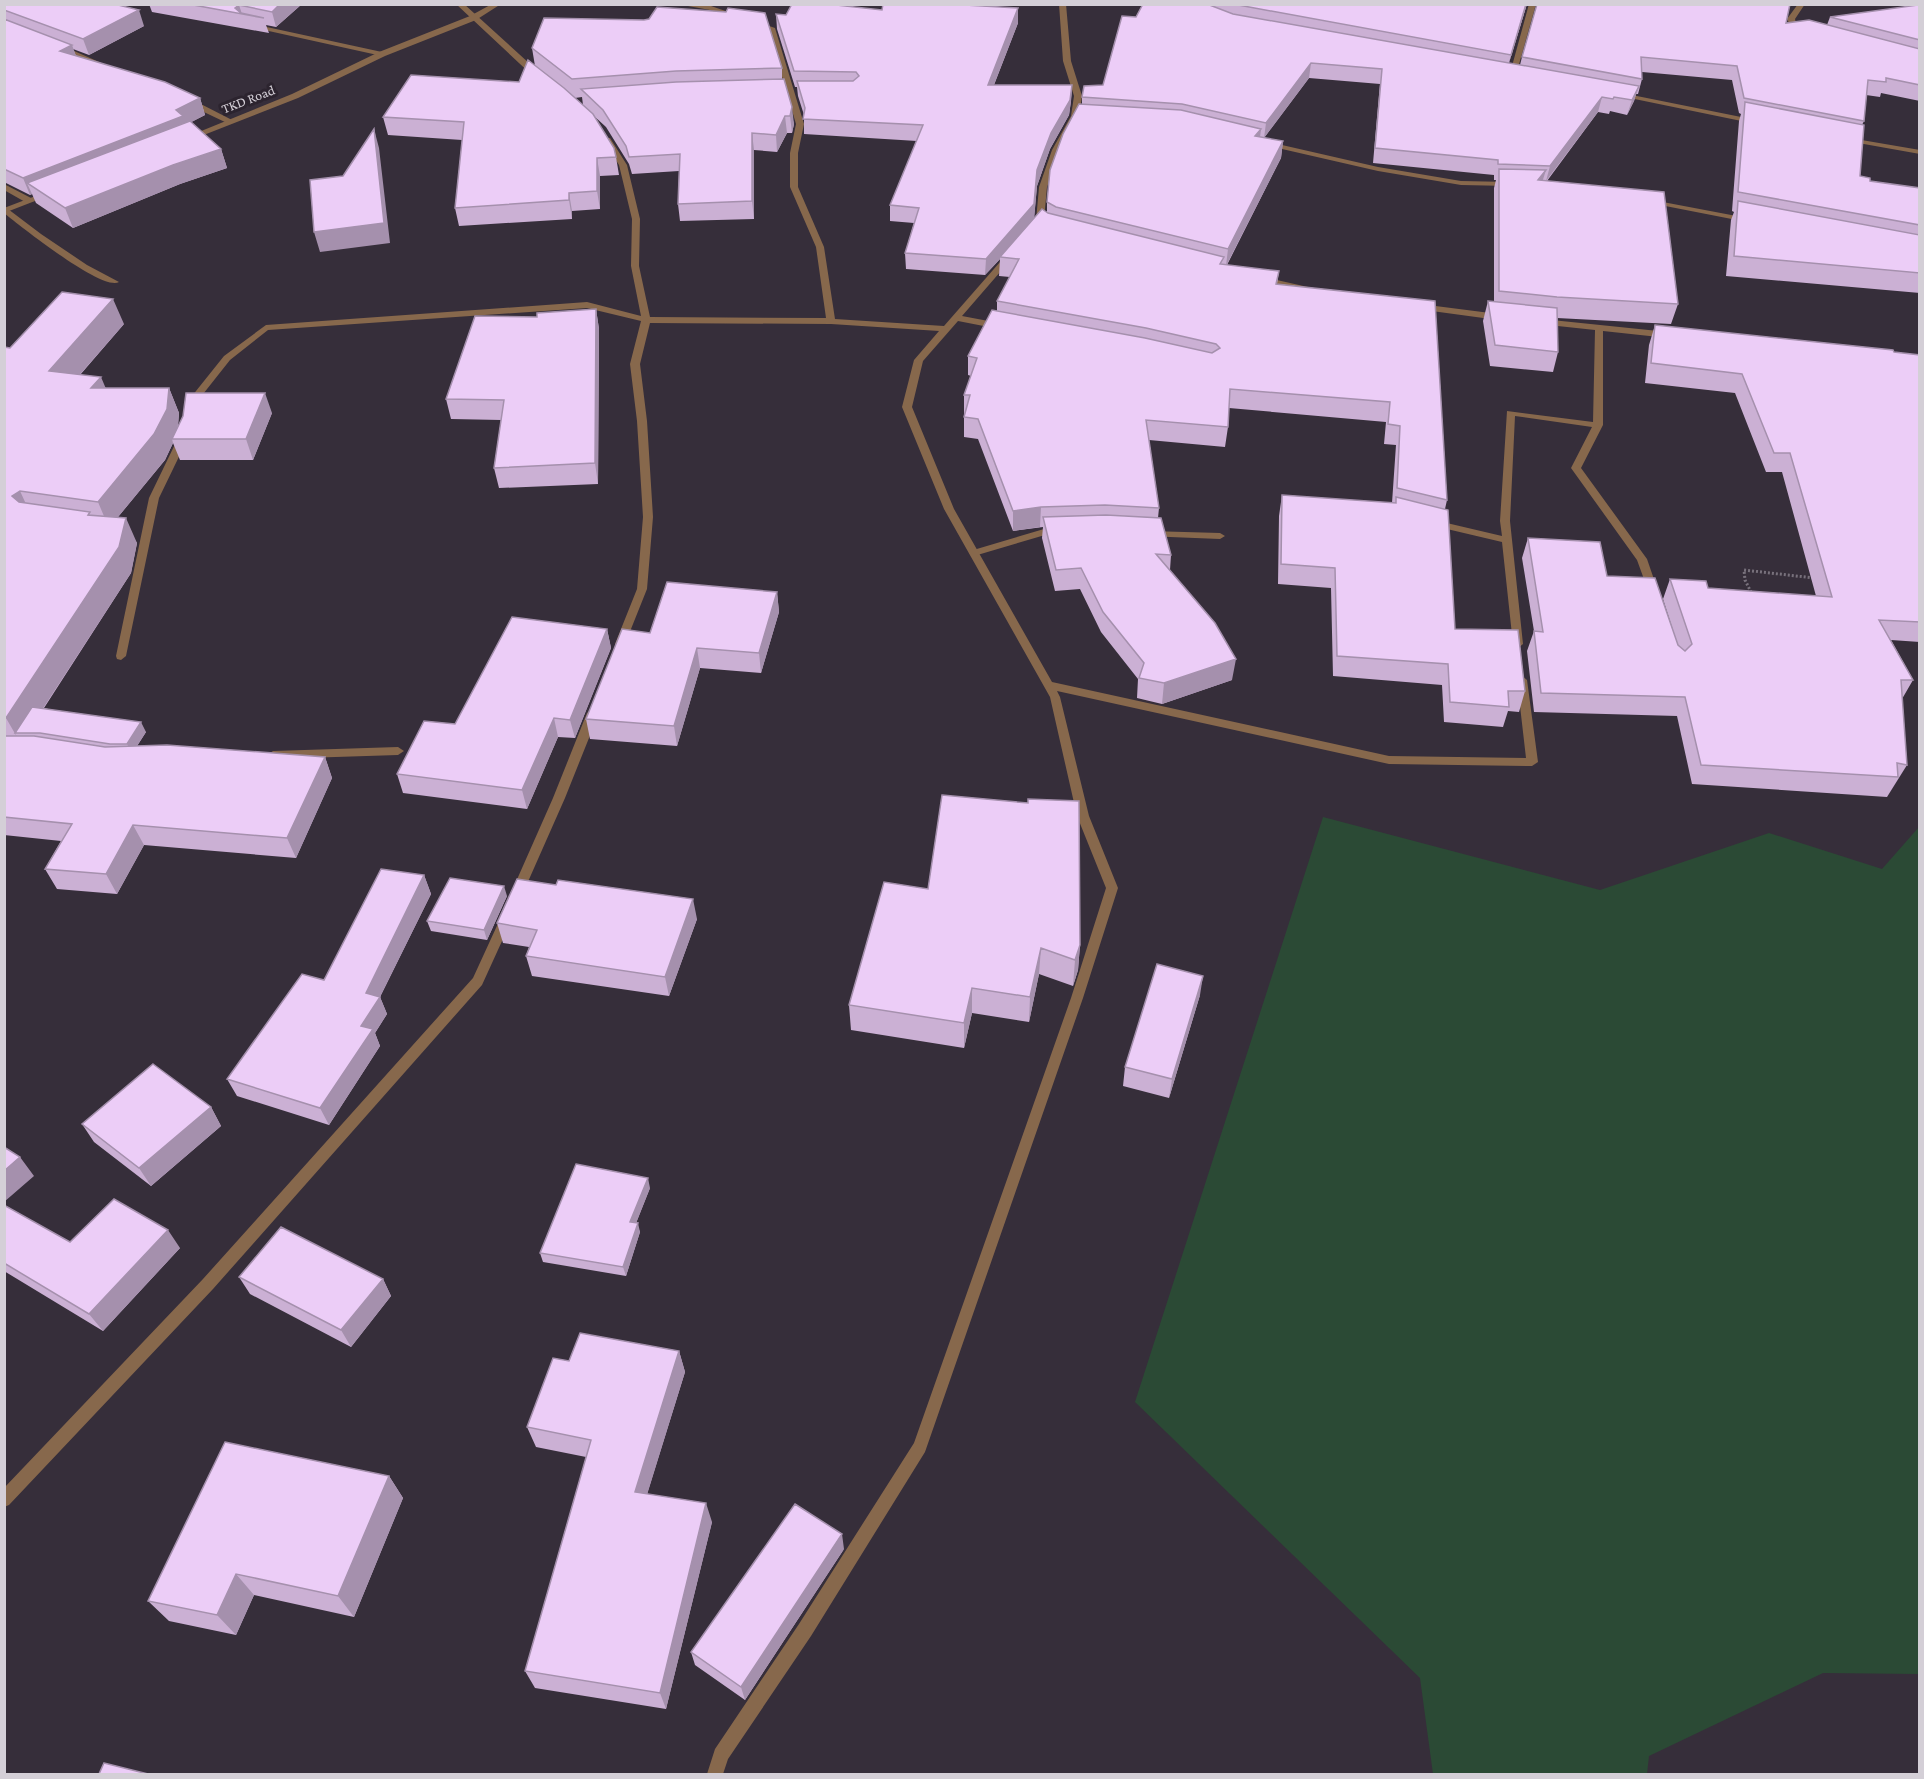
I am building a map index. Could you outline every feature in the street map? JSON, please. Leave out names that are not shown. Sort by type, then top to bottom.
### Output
[{"type":"street","points":[[459,4],[544,81]]},
{"type":"street","name":"TKD Road","points":[[178,142],[295,96],[382,54],[473,18],[498,4]]},
{"type":"street","points":[[680,4],[711,8],[771,28],[800,124],[794,153],[794,187],[820,247],[831,321]]},
{"type":"street","points":[[1041,226],[1043,187],[1056,150],[1075,116],[1078,96],[1067,61],[1062,4]]},
{"type":"street","points":[[1501,73],[1517,76],[1533,4]]},
{"type":"street","points":[[1802,4],[1791,20],[1792,24],[1817,35]]},
{"type":"street","points":[[246,24],[382,54]]},
{"type":"street","points":[[53,46],[109,67]]},
{"type":"street","points":[[778,91],[800,91]]},
{"type":"street","points":[[1612,93],[1761,123]]},
{"type":"street","points":[[182,98],[230,121]]},
{"type":"street","points":[[1075,116],[1087,117]]},
{"type":"street","points":[[601,130],[622,165],[636,219],[635,266],[646,320],[635,364],[642,421],[648,517],[642,589],[616,655]]},
{"type":"street","points":[[1840,138],[1920,152]]},
{"type":"street","points":[[1262,142],[1378,169],[1461,183],[1518,184]]},
{"type":"street","points":[[4,186],[30,201]]},
{"type":"street","points":[[5,210],[63,189]]},
{"type":"street","points":[[1635,198],[1762,222]]},
{"type":"street","points":[[5,210],[84,267],[115,282]]},
{"type":"street","points":[[715,1774],[721,1755],[805,1630],[920,1447],[1077,998],[1112,888],[1083,816],[1055,697],[949,509],[907,407],[919,360],[1017,247]]},
{"type":"street","points":[[1252,278],[1320,292]]},
{"type":"street","points":[[121,656],[154,498],[184,435],[187,409],[227,358],[266,328],[587,305],[646,320],[831,321],[946,329]]},
{"type":"street","points":[[1407,305],[1508,318]]},
{"type":"street","points":[[956,318],[1015,328]]},
{"type":"street","points":[[1531,320],[1681,337]]},
{"type":"street","points":[[1599,328],[1598,425],[1575,468],[1642,559],[1656,601]]},
{"type":"street","points":[[1048,685],[1389,760],[1532,762],[1504,521],[1510,413],[1598,425]]},
{"type":"street","points":[[1420,519],[1506,540]]},
{"type":"street","points":[[974,553],[1044,532],[1068,531]]},
{"type":"street","points":[[1134,533],[1220,536]]},
{"type":"street","points":[[134,538],[146,539]]},
{"type":"street","points":[[4,1500],[208,1284],[478,981],[559,798],[598,699]]},
{"type":"street","points":[[261,755],[398,751]]},
{"type":"path","points":[[1755,601],[1745,580],[1744,570],[1816,578]]},
{"type":"green space","points":[[1323,817],[1600,890],[1769,833],[1882,869],[1919,827],[1919,1674],[1823,1673],[1649,1756],[1647,1774],[1433,1774],[1420,1678],[1135,1402]]},
{"type":"building","points":[[4,4],[114,4],[139,10],[83,39],[4,10]]},
{"type":"building","points":[[188,4],[280,4],[272,12],[239,5],[235,8],[241,13],[264,18]]},
{"type":"building","points":[[792,4],[827,4],[882,10],[883,4],[947,4],[1018,8],[988,85],[1072,85],[1070,100],[1051,133],[1037,170],[1034,204],[986,259],[905,253],[919,208],[890,205],[923,125],[803,119],[805,108],[797,81],[853,81],[859,76],[856,72],[794,71],[776,14],[786,15]]},
{"type":"building","points":[[1143,4],[1207,4],[1233,14],[1639,86],[1632,100],[1602,97],[1550,166],[1498,164],[1498,160],[1375,148],[1382,69],[1311,63],[1266,123],[1182,104],[1082,97],[1084,86],[1103,85],[1122,16],[1136,17]]},
{"type":"building","points":[[1233,4],[1526,4],[1511,55]]},
{"type":"building","points":[[1537,4],[1790,4],[1786,23],[1809,20],[1920,49],[1920,85],[1886,78],[1886,82],[1868,80],[1864,121],[1744,98],[1737,66],[1641,57],[1642,79],[1522,57]]},
{"type":"building","points":[[1920,4],[1920,40],[1830,17],[1918,5]]},
{"type":"building","points":[[657,7],[726,12],[728,8],[765,13],[782,68],[676,71],[572,79],[532,48],[544,18],[644,20],[649,19]]},
{"type":"building","points":[[4,19],[72,45],[60,51],[165,82],[200,98],[176,110],[183,116],[23,178],[4,169]]},
{"type":"building","points":[[528,60],[593,114],[614,148],[616,157],[597,158],[597,191],[569,193],[569,200],[455,208],[464,122],[383,117],[411,75],[519,82]]},
{"type":"building","points":[[784,79],[792,107],[790,116],[785,116],[776,135],[752,133],[752,201],[678,204],[680,154],[629,157],[626,146],[603,110],[581,89],[676,82]]},
{"type":"building","points":[[1745,102],[1864,125],[1860,176],[1870,178],[1870,181],[1920,188],[1920,225],[1738,192]]},
{"type":"building","points":[[1079,104],[1181,110],[1261,129],[1255,136],[1283,141],[1228,249],[1056,207],[1047,202],[1050,170],[1063,134]]},
{"type":"building","points":[[190,121],[221,149],[173,165],[65,208],[27,183]]},
{"type":"building","points":[[374,129],[384,223],[314,232],[310,180],[343,176]]},
{"type":"building","points":[[1499,169],[1546,170],[1538,180],[1664,192],[1678,304],[1499,291]]},
{"type":"building","points":[[1738,201],[1920,235],[1920,273],[1734,256]]},
{"type":"building","points":[[1042,209],[1048,213],[1224,257],[1220,264],[1279,271],[1276,284],[1435,301],[1447,500],[1397,488],[1400,426],[1388,424],[1390,402],[1230,389],[1228,427],[1146,420],[1159,508],[1105,505],[1041,507],[1013,511],[978,419],[964,417],[970,395],[964,395],[977,358],[968,356],[992,310],[1145,338],[1212,353],[1220,348],[1216,344],[1146,328],[997,301],[1019,259],[1000,257]]},
{"type":"building","points":[[62,292],[113,299],[49,371],[101,377],[91,388],[169,388],[167,409],[154,434],[98,502],[20,491],[12,496],[19,502],[90,512],[88,515],[126,518],[119,547],[4,718],[4,347],[10,348]]},
{"type":"building","points":[[1488,301],[1557,308],[1558,352],[1495,345]]},
{"type":"building","points":[[596,309],[595,463],[494,468],[504,400],[446,399],[475,316],[537,317],[537,313]]},
{"type":"building","points":[[1655,325],[1893,350],[1920,355],[1920,622],[1879,620],[1913,680],[1901,680],[1907,765],[1897,763],[1898,777],[1701,765],[1685,697],[1541,693],[1534,631],[1543,632],[1528,538],[1600,542],[1607,576],[1655,578],[1678,645],[1685,651],[1692,644],[1670,579],[1706,581],[1708,588],[1832,597],[1790,453],[1774,453],[1742,374],[1651,363]]},
{"type":"building","points":[[186,393],[265,393],[246,439],[172,439],[183,416]]},
{"type":"building","points":[[1282,495],[1396,503],[1396,497],[1448,510],[1455,629],[1518,630],[1525,691],[1508,691],[1509,707],[1450,702],[1448,664],[1337,656],[1335,568],[1281,564]]},
{"type":"building","points":[[1106,515],[1161,518],[1171,555],[1156,554],[1215,623],[1236,659],[1164,683],[1139,678],[1144,663],[1103,612],[1081,568],[1056,570],[1043,517]]},
{"type":"building","points":[[667,582],[777,592],[759,653],[697,648],[674,726],[586,719],[622,629],[650,633]]},
{"type":"building","points":[[512,617],[607,629],[570,720],[554,718],[522,790],[397,774],[424,721],[455,724]]},
{"type":"building","points":[[32,707],[141,722],[127,744],[110,744],[40,733],[15,733]]},
{"type":"building","points":[[4,736],[34,736],[105,747],[167,745],[325,757],[287,838],[133,825],[106,874],[45,869],[72,824],[4,817]]},
{"type":"building","points":[[942,795],[1028,803],[1028,799],[1079,801],[1080,945],[1075,960],[1041,948],[1030,997],[972,988],[964,1023],[849,1005],[884,882],[928,889]]},
{"type":"building","points":[[381,869],[424,875],[366,993],[380,997],[361,1026],[373,1029],[320,1108],[227,1079],[302,974],[324,980]]},
{"type":"building","points":[[450,878],[504,886],[484,930],[427,921]]},
{"type":"building","points":[[517,879],[556,885],[558,880],[693,899],[665,977],[526,956],[537,930],[497,923]]},
{"type":"building","points":[[1157,964],[1203,976],[1172,1079],[1125,1067]]},
{"type":"building","points":[[153,1064],[211,1107],[139,1168],[82,1124]]},
{"type":"building","points":[[4,1147],[20,1157],[4,1171]]},
{"type":"building","points":[[576,1164],[648,1178],[630,1222],[638,1223],[623,1267],[540,1253]]},
{"type":"building","points":[[114,1199],[168,1230],[89,1314],[4,1263],[4,1205],[70,1242]]},
{"type":"building","points":[[281,1227],[383,1279],[341,1330],[239,1277]]},
{"type":"building","points":[[580,1333],[679,1351],[635,1492],[706,1503],[660,1693],[525,1671],[591,1440],[527,1427],[553,1358],[569,1361]]},
{"type":"building","points":[[225,1442],[389,1476],[338,1596],[236,1574],[217,1615],[148,1601]]},
{"type":"building","points":[[795,1504],[842,1534],[741,1687],[691,1652]]},
{"type":"building","points":[[104,1763],[148,1774],[99,1774]]}]
